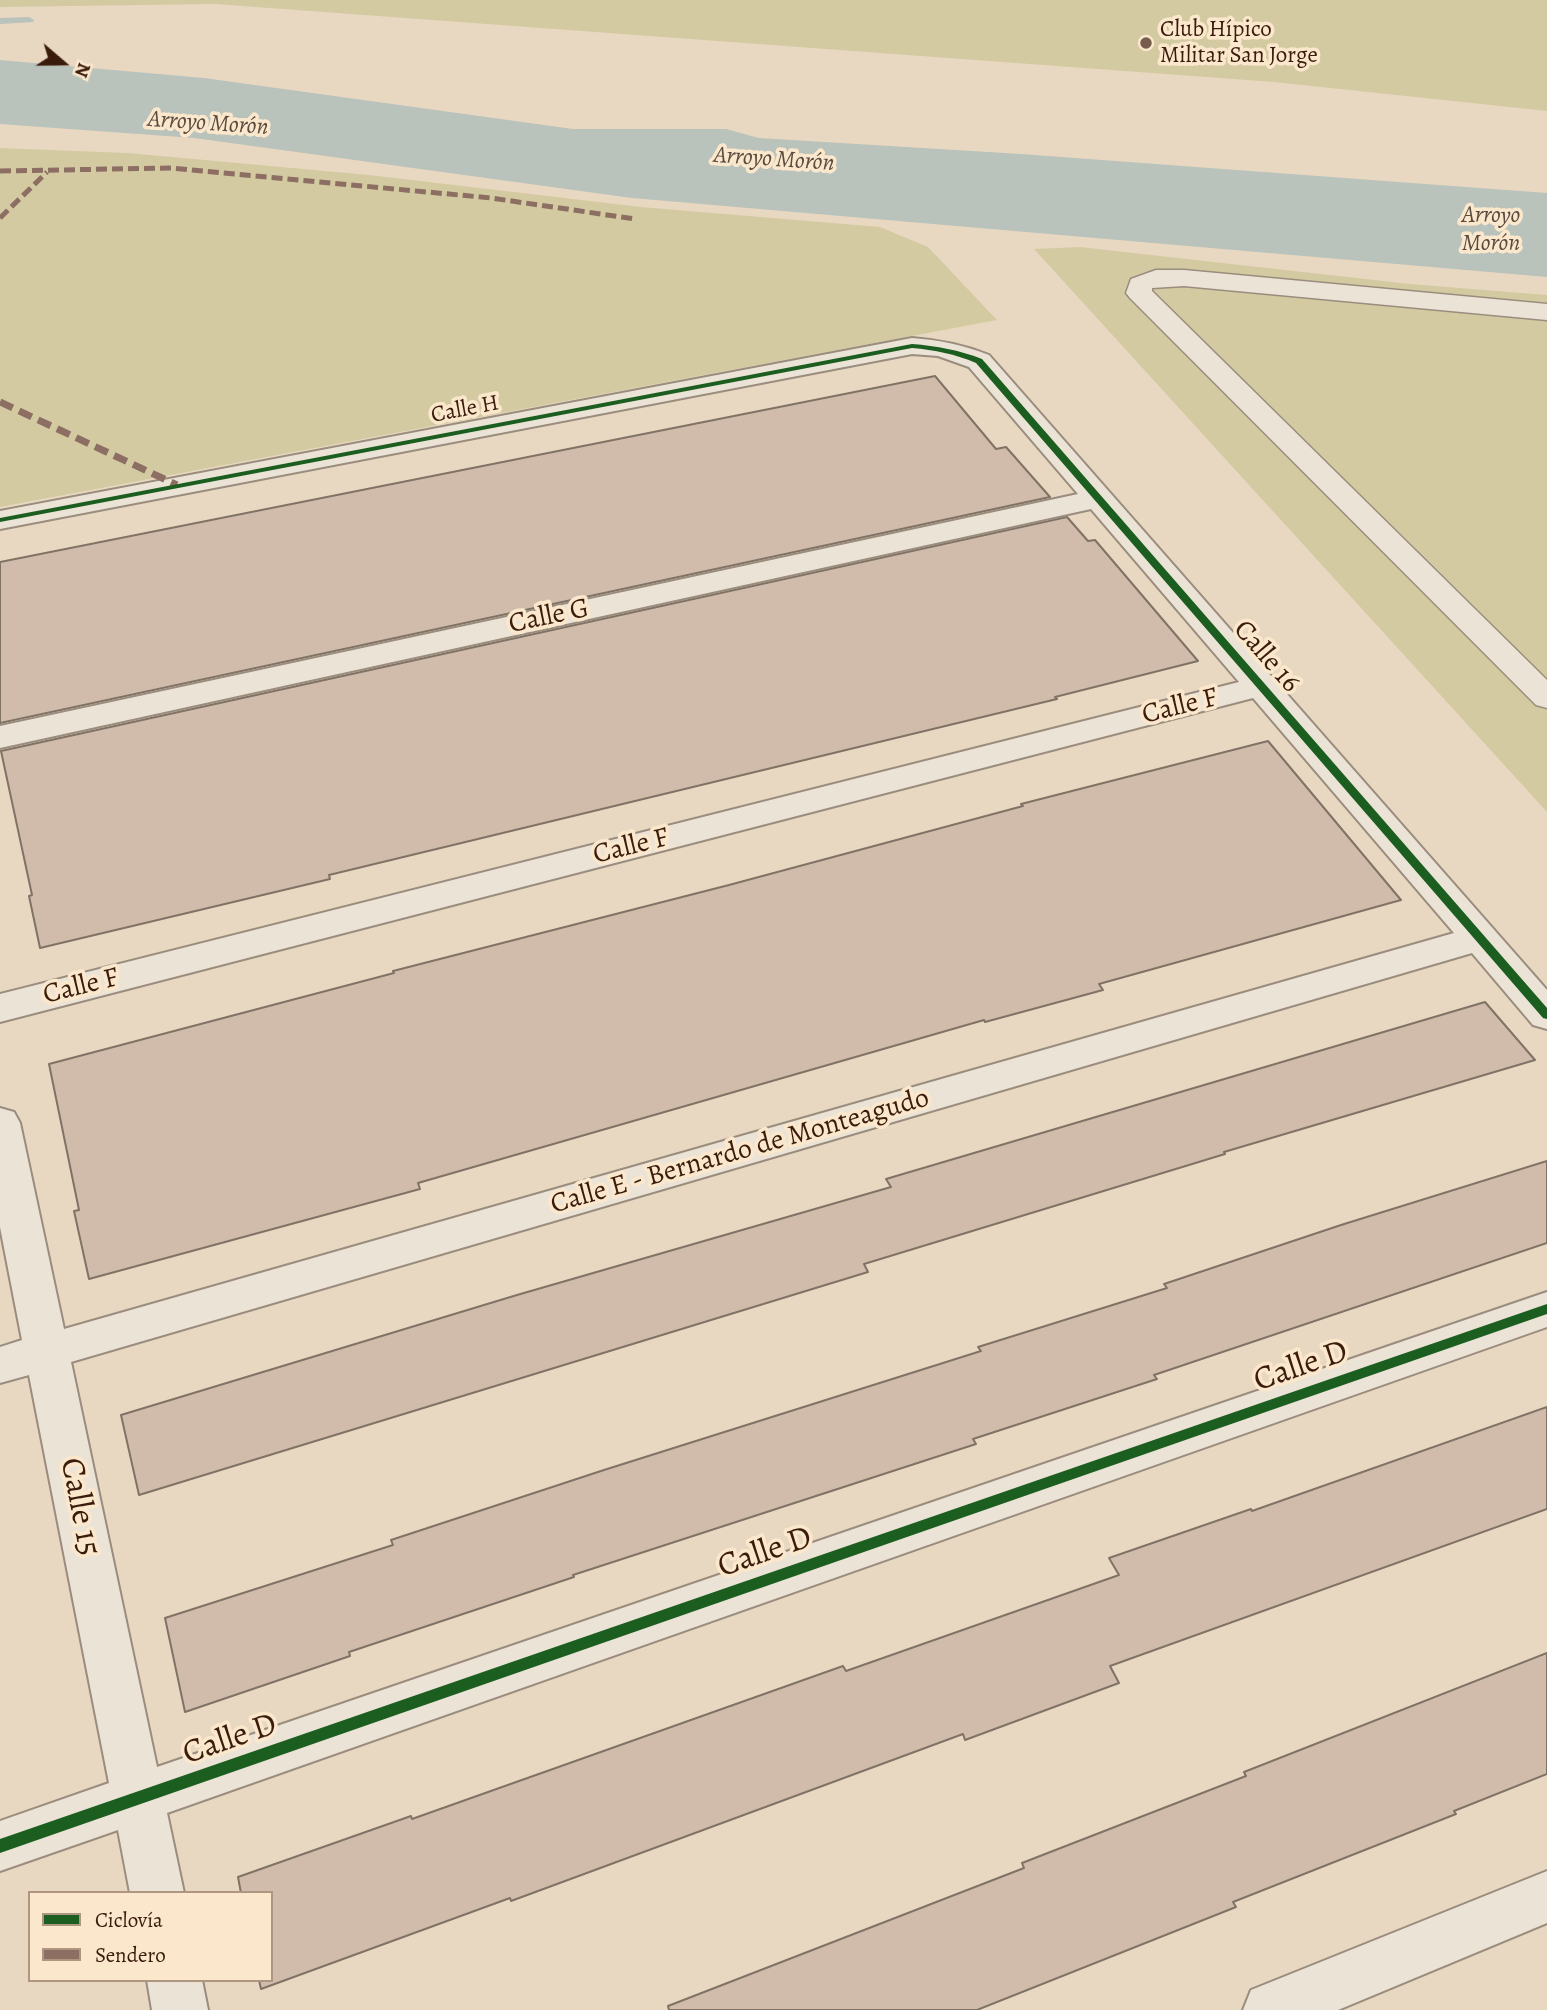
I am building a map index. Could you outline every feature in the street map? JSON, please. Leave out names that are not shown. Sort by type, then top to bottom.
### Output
[{"type":"street","name":"Calle H","points":[[0,520],[899,348],[938,348]]},
{"type":"street","name":"Calle 16","points":[[938,348],[979,362],[1547,1016]]},
{"type":"street","name":"Calle G","points":[[0,737],[1099,498]]},
{"type":"street","name":"Calle F","points":[[0,1007],[1262,687]]},
{"type":"street","name":"Calle E - Bernardo de Monteagudo","points":[[0,1365],[1480,938]]},
{"type":"street","name":"Calle 15","points":[[0,1123],[156,1891]]},
{"type":"street","name":"Calle D","points":[[0,1846],[1547,1309]]},
{"type":"street","points":[[1271,2010],[1547,1897]]},
{"type":"street","points":[[174,1982],[180,2010]]},
{"type":"lane","points":[[1547,312],[1184,278],[1156,278],[1140,284],[1139,293],[1547,698]]},
{"type":"shaded area","name":"Club Hípico Militar San Jorge","points":[[0,0],[1547,0],[1547,111],[1274,82],[215,4],[0,7]]},
{"type":"shaded area","points":[[0,148],[128,153],[369,175],[641,207],[880,227],[928,247],[997,320],[0,507]]},
{"type":"shaded area","points":[[1080,247],[1410,284],[1547,295],[1547,812],[1034,249]]},
{"type":"water","name":"Arroyo Morón","points":[[0,60],[204,78],[573,129],[726,129],[759,138],[1021,154],[1547,193],[1547,277],[632,198],[194,138],[0,124]]},
{"type":"building","points":[[935,376],[996,449],[1006,447],[1050,497],[0,723],[0,562]]},
{"type":"building","points":[[1067,517],[1088,541],[1095,540],[1198,661],[1055,697],[1057,699],[329,875],[330,879],[40,948],[29,896],[32,895],[1,751]]},
{"type":"building","points":[[1268,741],[1401,900],[1099,984],[1103,990],[985,1022],[984,1020],[418,1183],[420,1189],[89,1279],[74,1211],[79,1210],[49,1064],[1023,806],[1021,804]]},
{"type":"building","points":[[1485,1002],[1535,1060],[1224,1152],[1225,1154],[864,1264],[868,1272],[139,1495],[121,1415],[517,1295],[891,1187],[886,1179]]},
{"type":"building","points":[[1547,1161],[1547,1243],[1154,1375],[1157,1379],[973,1439],[976,1444],[573,1575],[574,1577],[349,1652],[350,1656],[185,1712],[165,1618],[393,1545],[391,1540],[604,1470],[981,1351],[978,1347],[1167,1288],[1164,1284],[1341,1225]]},
{"type":"building","points":[[1547,1407],[1547,1509],[1110,1666],[1119,1683],[965,1740],[963,1734],[511,1901],[510,1898],[261,1989],[259,1982],[273,1982],[273,1891],[241,1891],[238,1877],[411,1816],[412,1819],[843,1666],[846,1671],[1119,1575],[1109,1558],[1251,1509],[1252,1511]]},
{"type":"building","points":[[1547,1653],[1547,1774],[1454,1811],[1456,1814],[1233,1902],[1236,1907],[977,2010],[669,2010],[668,2006],[1024,1868],[1022,1863],[1246,1776],[1244,1772]]},
{"type":"waterway","points":[[0,21],[29,20]]},
{"type":"marked path","points":[[0,171],[171,168],[491,198],[635,219]]},
{"type":"marked path","points":[[0,218],[47,172]]},
{"type":"marked path","points":[[0,402],[177,485]]},
{"type":"cycle path","points":[[0,520],[912,346],[960,353],[979,361],[1547,1015]]},
{"type":"cycle path","points":[[0,1846],[1547,1309]]},
{"type":"place","name":"Club Hípico Militar San Jorge","points":[[1146,43]]}]
